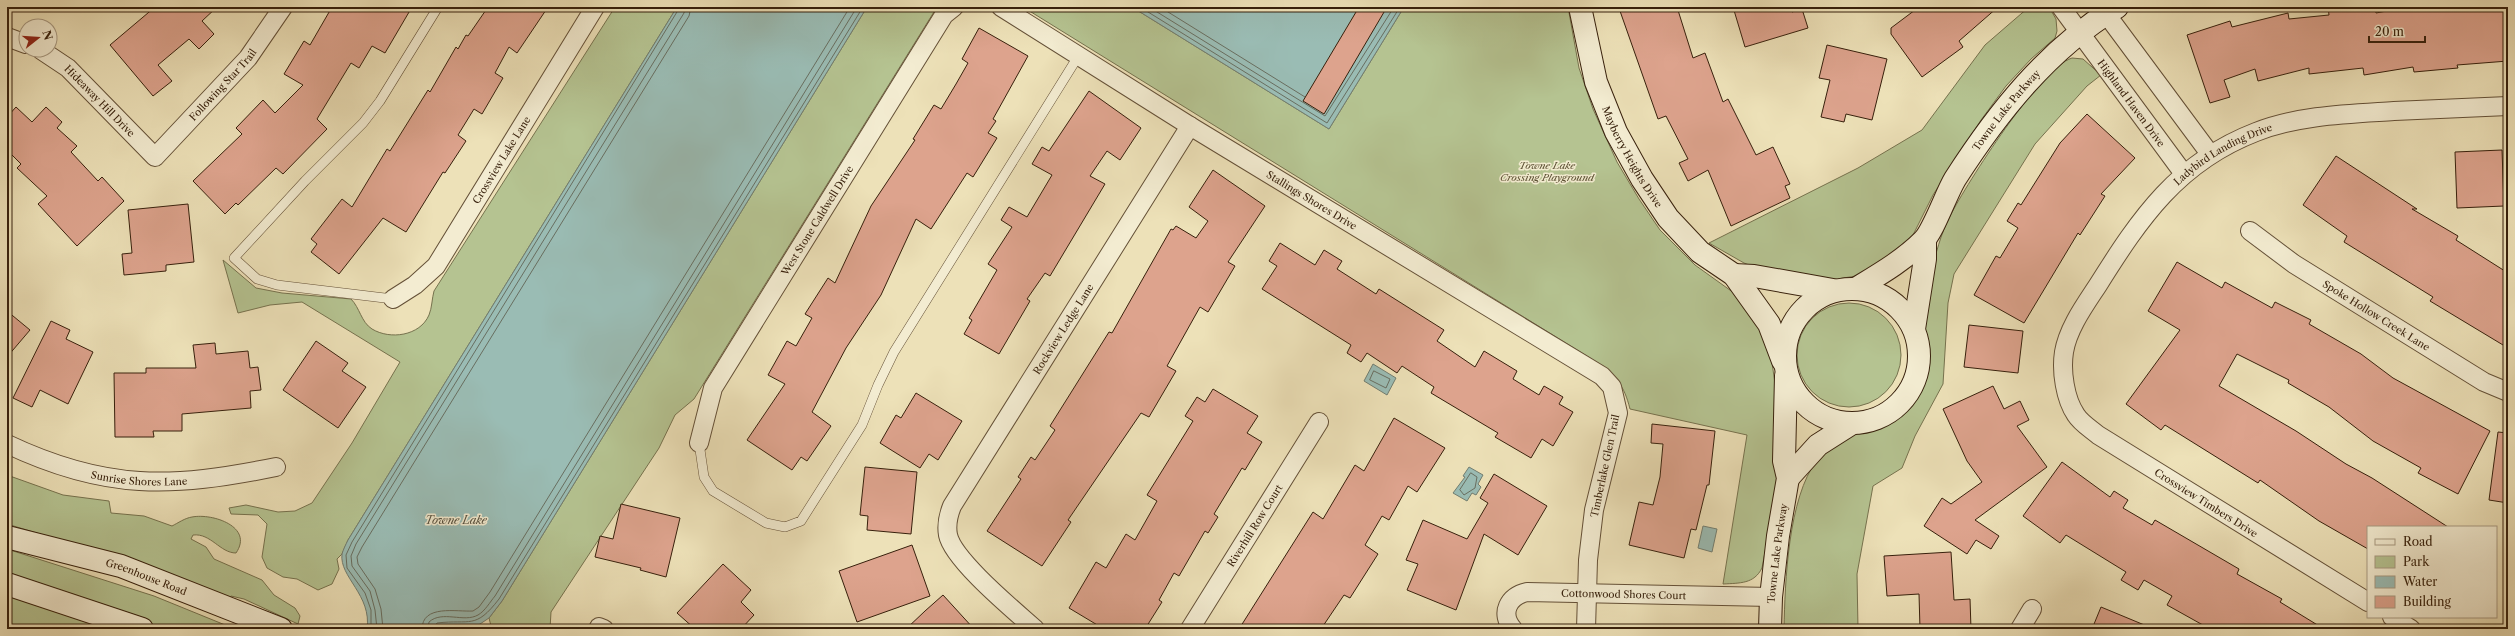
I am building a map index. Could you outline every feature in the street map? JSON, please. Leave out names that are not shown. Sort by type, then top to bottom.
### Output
[{"type":"street","name":"Following Star Trail","points":[[155,157],[248,58],[282,7]]},
{"type":"street","name":"Crossview Lake Lane","points":[[393,299],[415,285],[436,266],[595,7]]},
{"type":"street","name":"West Stone Caldwell Drive","points":[[699,443],[714,388],[944,16],[954,7]]},
{"type":"street","name":"Stallings Shores Drive","points":[[1001,7],[1190,126],[1602,376],[1612,388],[1616,399]]},
{"type":"street","name":"Mayberry Heights Drive","points":[[1580,7],[1596,82],[1616,132],[1642,179],[1668,218],[1700,252],[1734,275],[1769,324],[1785,368]]},
{"type":"street","name":"Highland Haven Drive","points":[[2061,7],[2184,174]]},
{"type":"street","points":[[2108,9],[2210,154]]},
{"type":"street","name":"Towne Lake Parkway","points":[[1914,329],[1925,259],[1925,240],[1948,191],[1983,137],[2011,100],[2042,66],[2108,9]]},
{"type":"street","points":[[7,37],[18,41]]},
{"type":"street","name":"Hideaway Hill Drive","points":[[53,58],[68,68],[155,157]]},
{"type":"street","name":"Ladybird Landing Drive","points":[[2064,385],[2064,352],[2076,320],[2131,232],[2155,201],[2184,174],[2210,154],[2256,132],[2298,120],[2339,114],[2508,106]]},
{"type":"street","name":"Rockview Ledge Lane","points":[[1035,629],[961,558],[948,536],[947,520],[952,506],[1190,126]]},
{"type":"street","name":"Spoke Hollow Creek Lane","points":[[2250,231],[2294,264],[2484,382],[2508,392]]},
{"type":"street","name":"Towne Lake Parkway","points":[[1857,288],[1896,264],[1925,240]]},
{"type":"street","points":[[1734,275],[1754,276],[1833,290],[1857,288],[1880,294],[1900,308],[1914,329],[1919,351],[1917,373],[1908,394],[1893,410],[1873,421],[1851,424],[1830,421],[1810,410],[1796,395],[1785,368],[1788,331],[1806,305],[1833,290]]},
{"type":"street","name":"Towne Lake Parkway","points":[[1770,629],[1771,597],[1778,536],[1788,478],[1784,461],[1785,368]]},
{"type":"street","name":"Crossview Timbers Drive","points":[[2064,385],[2076,415],[2098,435],[2367,601]]},
{"type":"street","name":"Timberlake Glen Trail","points":[[1586,629],[1586,593],[1594,510],[1618,413],[1616,399]]},
{"type":"street","name":"Riverhill Row Court","points":[[1190,629],[1319,422]]},
{"type":"street","points":[[1788,478],[1818,445],[1851,424]]},
{"type":"street","name":"Sunrise Shores Lane","points":[[7,444],[60,466],[127,482],[158,483],[220,478],[276,467]]},
{"type":"street","name":"Greenhouse Road","points":[[7,536],[121,566],[281,629]]},
{"type":"street","points":[[7,584],[142,629]]},
{"type":"street","name":"Cottonwood Shores Court","points":[[1513,629],[1508,623],[1506,613],[1509,602],[1517,594],[1527,592],[1771,597]]},
{"type":"street","points":[[2020,629],[2032,609]]},
{"type":"street","points":[[2394,618],[2411,629]]},
{"type":"lane","points":[[393,299],[277,285],[258,279],[234,258],[305,181],[363,123],[380,101],[438,7]]},
{"type":"lane","points":[[699,443],[704,477],[712,491],[770,525],[785,527],[801,521],[862,425],[880,379],[894,352],[1079,55]]},
{"type":"green space","points":[[615,7],[677,7],[348,540],[342,554],[337,559],[339,569],[332,584],[318,590],[297,579],[283,577],[267,568],[262,557],[267,524],[258,515],[231,514],[229,508],[246,505],[278,512],[295,511],[312,503],[352,443],[400,362],[302,302],[270,305],[238,313],[223,260],[256,288],[282,293],[351,299],[357,306],[365,323],[372,329],[379,332],[396,335],[412,332],[419,328],[429,315],[434,291]]},
{"type":"green space","points":[[867,7],[937,7],[694,399],[675,415],[659,448],[551,612],[550,629],[488,629],[491,626],[489,618],[502,601]]},
{"type":"green space","name":"Towne Lake Crossing Playground","points":[[1023,7],[1132,7],[1329,129],[1404,7],[1568,7],[1579,68],[1593,109],[1617,162],[1639,199],[1660,230],[1695,265],[1741,298],[1769,341],[1776,391],[1778,482],[1762,568],[1759,573],[1751,580],[1746,582],[1723,584],[1747,435],[1630,409],[1628,401],[1619,383],[1598,363]]},
{"type":"green space","points":[[2029,7],[2049,7],[2056,19],[2057,31],[2055,38],[2031,59],[2006,86],[1981,120],[1933,195],[1909,243],[1869,274],[1830,280],[1764,271],[1744,263],[1709,243],[1858,168],[1922,130],[1985,45]]},
{"type":"green space","points":[[2072,58],[2083,59],[2101,75],[2087,86],[2035,144],[1954,274],[1948,303],[1943,384],[1915,436],[1902,468],[1873,486],[1857,574],[1858,629],[1784,629],[1787,565],[1790,541],[1794,518],[1807,476],[1817,460],[1844,438],[1891,419],[1906,407],[1913,398],[1923,380],[1926,361],[1925,336],[1928,290],[1936,252],[1947,223],[1959,200],[2005,128],[2042,82],[2058,66]]},
{"type":"green space","points":[[1849,303],[1869,307],[1886,318],[1897,335],[1901,355],[1897,375],[1886,392],[1869,403],[1849,407],[1829,403],[1812,392],[1801,375],[1797,355],[1801,335],[1812,318],[1829,307]]},
{"type":"green space","points":[[7,475],[63,495],[109,501],[111,513],[144,516],[172,526],[187,518],[201,516],[210,517],[229,524],[236,529],[240,536],[240,544],[236,553],[225,550],[205,537],[199,535],[193,535],[191,539],[206,547],[214,559],[262,580],[274,595],[295,608],[300,616],[298,624],[244,599],[231,596],[229,600],[96,551],[7,524]]},
{"type":"green space","points":[[7,549],[154,596],[235,629],[7,629]]},
{"type":"water","name":"Towne Lake","points":[[677,7],[867,7],[502,601],[489,618],[477,626],[367,629],[365,606],[345,571],[342,562],[342,554],[347,542]]},
{"type":"water","points":[[1132,7],[1404,7],[1329,129]]},
{"type":"water","points":[[1373,364],[1396,378],[1387,395],[1364,381]]},
{"type":"water","points":[[1469,467],[1483,475],[1478,484],[1481,487],[1476,495],[1472,493],[1467,501],[1453,493],[1465,477],[1463,476]]},
{"type":"water","points":[[1703,526],[1717,529],[1712,552],[1698,548]]},
{"type":"building","points":[[155,7],[217,7],[202,21],[214,34],[199,49],[189,39],[158,65],[172,81],[153,96],[110,45]]},
{"type":"building","points":[[332,7],[412,7],[385,53],[372,46],[359,68],[351,63],[317,119],[327,129],[283,174],[276,168],[238,205],[236,203],[225,214],[193,181],[242,134],[236,128],[263,100],[275,113],[303,85],[284,74],[304,41],[310,45]]},
{"type":"building","points":[[488,7],[548,7],[517,53],[509,47],[495,73],[503,78],[482,114],[474,109],[458,135],[466,141],[445,173],[443,172],[406,232],[383,218],[339,274],[311,252],[317,244],[311,239],[342,199],[352,207],[387,149],[390,151],[428,90],[430,92],[456,47],[458,49],[466,35],[468,36]]},
{"type":"building","points":[[1359,7],[1387,7],[1324,114],[1303,101]]},
{"type":"building","points":[[1633,7],[1677,7],[1693,58],[1705,53],[1723,102],[1728,99],[1756,155],[1773,147],[1790,184],[1785,186],[1790,198],[1731,226],[1708,170],[1688,181],[1679,163],[1688,159],[1666,116],[1658,119],[1620,11]]},
{"type":"building","points":[[1733,7],[1791,7],[1792,12],[1802,9],[1808,28],[1745,47]]},
{"type":"building","points":[[1919,7],[1998,7],[1959,41],[1963,47],[1922,77],[1891,34],[1891,28]]},
{"type":"building","points":[[2328,7],[2375,7],[2376,13],[2408,7],[2506,7],[2508,61],[2457,65],[2458,68],[2414,72],[2413,67],[2364,75],[2363,68],[2309,74],[2309,68],[2258,81],[2255,69],[2224,80],[2230,97],[2210,103],[2187,35],[2230,21],[2232,27],[2288,13],[2289,19],[2329,15]]},
{"type":"building","points":[[979,28],[1028,56],[993,119],[996,121],[988,133],[997,138],[973,177],[967,173],[931,229],[916,219],[881,295],[846,348],[812,412],[831,426],[807,461],[801,457],[792,470],[747,440],[785,384],[768,375],[787,341],[796,346],[812,318],[805,314],[828,278],[835,283],[871,206],[915,140],[913,139],[934,105],[941,109],[968,63],[962,59]]},
{"type":"building","points":[[1827,45],[1887,59],[1872,120],[1846,114],[1844,122],[1821,117],[1830,80],[1819,78]]},
{"type":"building","points":[[1089,91],[1141,128],[1120,160],[1107,151],[1090,176],[1105,184],[1050,276],[1045,273],[1027,299],[1030,301],[999,354],[964,334],[972,320],[969,318],[997,270],[988,264],[1012,227],[1001,220],[1009,207],[1027,217],[1052,175],[1032,164],[1042,147],[1049,151]]},
{"type":"building","points":[[16,107],[32,122],[46,107],[62,122],[57,128],[77,146],[71,152],[98,181],[102,177],[124,201],[77,246],[38,204],[47,196],[17,168],[21,164],[7,150],[7,117]]},
{"type":"building","points":[[2087,114],[2135,158],[2101,194],[2105,196],[2080,235],[2078,233],[2024,323],[1974,295],[1996,256],[2000,258],[2018,228],[2007,221],[2018,203],[2021,205],[2060,143]]},
{"type":"building","points":[[2502,150],[2504,206],[2457,208],[2455,152]]},
{"type":"building","points":[[2336,156],[2417,209],[2412,209],[2458,236],[2456,240],[2508,273],[2508,348],[2430,301],[2433,297],[2344,242],[2347,236],[2303,205]]},
{"type":"building","points":[[1213,170],[1265,206],[1228,262],[1235,266],[1208,312],[1200,307],[1167,366],[1176,371],[1149,417],[1141,413],[1068,520],[1071,522],[1042,566],[987,531],[1021,479],[1018,477],[1031,457],[1035,460],[1055,430],[1050,426],[1109,332],[1112,333],[1171,229],[1173,230],[1176,226],[1196,238],[1208,221],[1189,207]]},
{"type":"building","points":[[188,204],[194,262],[166,265],[166,271],[124,275],[122,254],[132,253],[128,210]]},
{"type":"building","points":[[1280,243],[1315,265],[1324,250],[1342,261],[1337,269],[1376,294],[1379,289],[1444,330],[1437,341],[1475,367],[1484,351],[1517,371],[1513,379],[1539,395],[1544,386],[1563,397],[1559,404],[1573,412],[1553,446],[1542,439],[1531,458],[1495,437],[1498,433],[1431,393],[1434,387],[1402,366],[1397,373],[1367,353],[1361,362],[1347,353],[1351,345],[1262,289],[1277,266],[1269,261]]},
{"type":"building","points":[[2177,262],[2222,288],[2225,282],[2272,308],[2275,302],[2311,320],[2309,324],[2361,354],[2393,378],[2490,431],[2458,494],[2418,473],[2421,468],[2373,441],[2329,407],[2288,383],[2289,380],[2237,354],[2219,386],[2296,431],[2346,464],[2372,478],[2446,526],[2367,526],[2367,548],[2319,521],[2260,480],[2258,483],[2165,425],[2161,430],[2126,404],[2180,330],[2148,311]]},
{"type":"building","points":[[7,311],[30,330],[7,357]]},
{"type":"building","points":[[51,321],[70,330],[66,339],[93,352],[68,404],[40,390],[32,407],[13,398]]},
{"type":"building","points":[[1969,325],[2023,331],[2018,373],[1964,367]]},
{"type":"building","points":[[316,341],[348,363],[342,371],[366,387],[338,428],[283,390]]},
{"type":"building","points":[[215,343],[216,354],[248,351],[250,368],[258,367],[261,390],[250,391],[251,408],[182,414],[182,431],[153,431],[154,437],[115,437],[114,373],[146,373],[146,368],[196,368],[193,345]]},
{"type":"building","points":[[1993,386],[2004,409],[2020,401],[2029,420],[2017,426],[2047,467],[1975,520],[1999,536],[1991,549],[1976,540],[1967,554],[1924,526],[1942,498],[1951,504],[1982,482],[1967,461],[1943,409]]},
{"type":"building","points":[[1213,389],[1258,416],[1247,433],[1262,442],[1245,470],[1242,468],[1214,514],[1218,517],[1208,533],[1205,531],[1179,576],[1174,573],[1159,600],[1162,602],[1145,629],[1104,629],[1069,608],[1096,562],[1106,568],[1126,534],[1135,540],[1157,501],[1147,495],[1193,421],[1185,416],[1197,397],[1205,402]]},
{"type":"building","points":[[916,393],[962,421],[938,460],[929,454],[920,468],[880,443],[896,415],[901,418]]},
{"type":"building","points":[[1394,418],[1445,448],[1417,492],[1408,486],[1389,520],[1382,516],[1365,545],[1378,554],[1350,598],[1344,595],[1321,629],[1239,629],[1313,512],[1323,519],[1355,465],[1364,471]]},
{"type":"building","points":[[1652,424],[1715,431],[1709,485],[1707,485],[1696,530],[1691,529],[1684,558],[1629,545],[1639,502],[1653,505],[1660,477],[1663,444],[1651,443]]},
{"type":"building","points":[[2498,432],[2508,433],[2508,503],[2489,500]]},
{"type":"building","points":[[2062,462],[2110,497],[2114,491],[2128,500],[2123,508],[2152,525],[2155,520],[2239,569],[2237,574],[2282,599],[2280,602],[2324,629],[2210,629],[2167,605],[2172,596],[2144,580],[2138,590],[2121,580],[2126,572],[2066,535],[2060,543],[2023,516]]},
{"type":"building","points":[[865,467],[917,472],[911,534],[867,530],[868,516],[860,515]]},
{"type":"building","points":[[1494,474],[1547,506],[1518,555],[1484,534],[1456,610],[1407,590],[1418,564],[1406,560],[1423,520],[1467,539],[1488,503],[1480,498]]},
{"type":"building","points":[[621,504],[680,518],[666,577],[640,570],[641,568],[595,557],[600,536],[613,539]]},
{"type":"building","points":[[912,545],[930,596],[857,622],[839,571]]},
{"type":"building","points":[[1951,552],[1954,600],[1970,599],[1971,629],[1920,629],[1919,594],[1887,596],[1884,556]]},
{"type":"building","points":[[723,564],[751,590],[741,602],[754,615],[741,629],[695,629],[677,613]]},
{"type":"building","points":[[943,595],[974,629],[906,629],[925,611]]},
{"type":"building","points":[[2101,607],[2154,629],[2092,629]]}]
